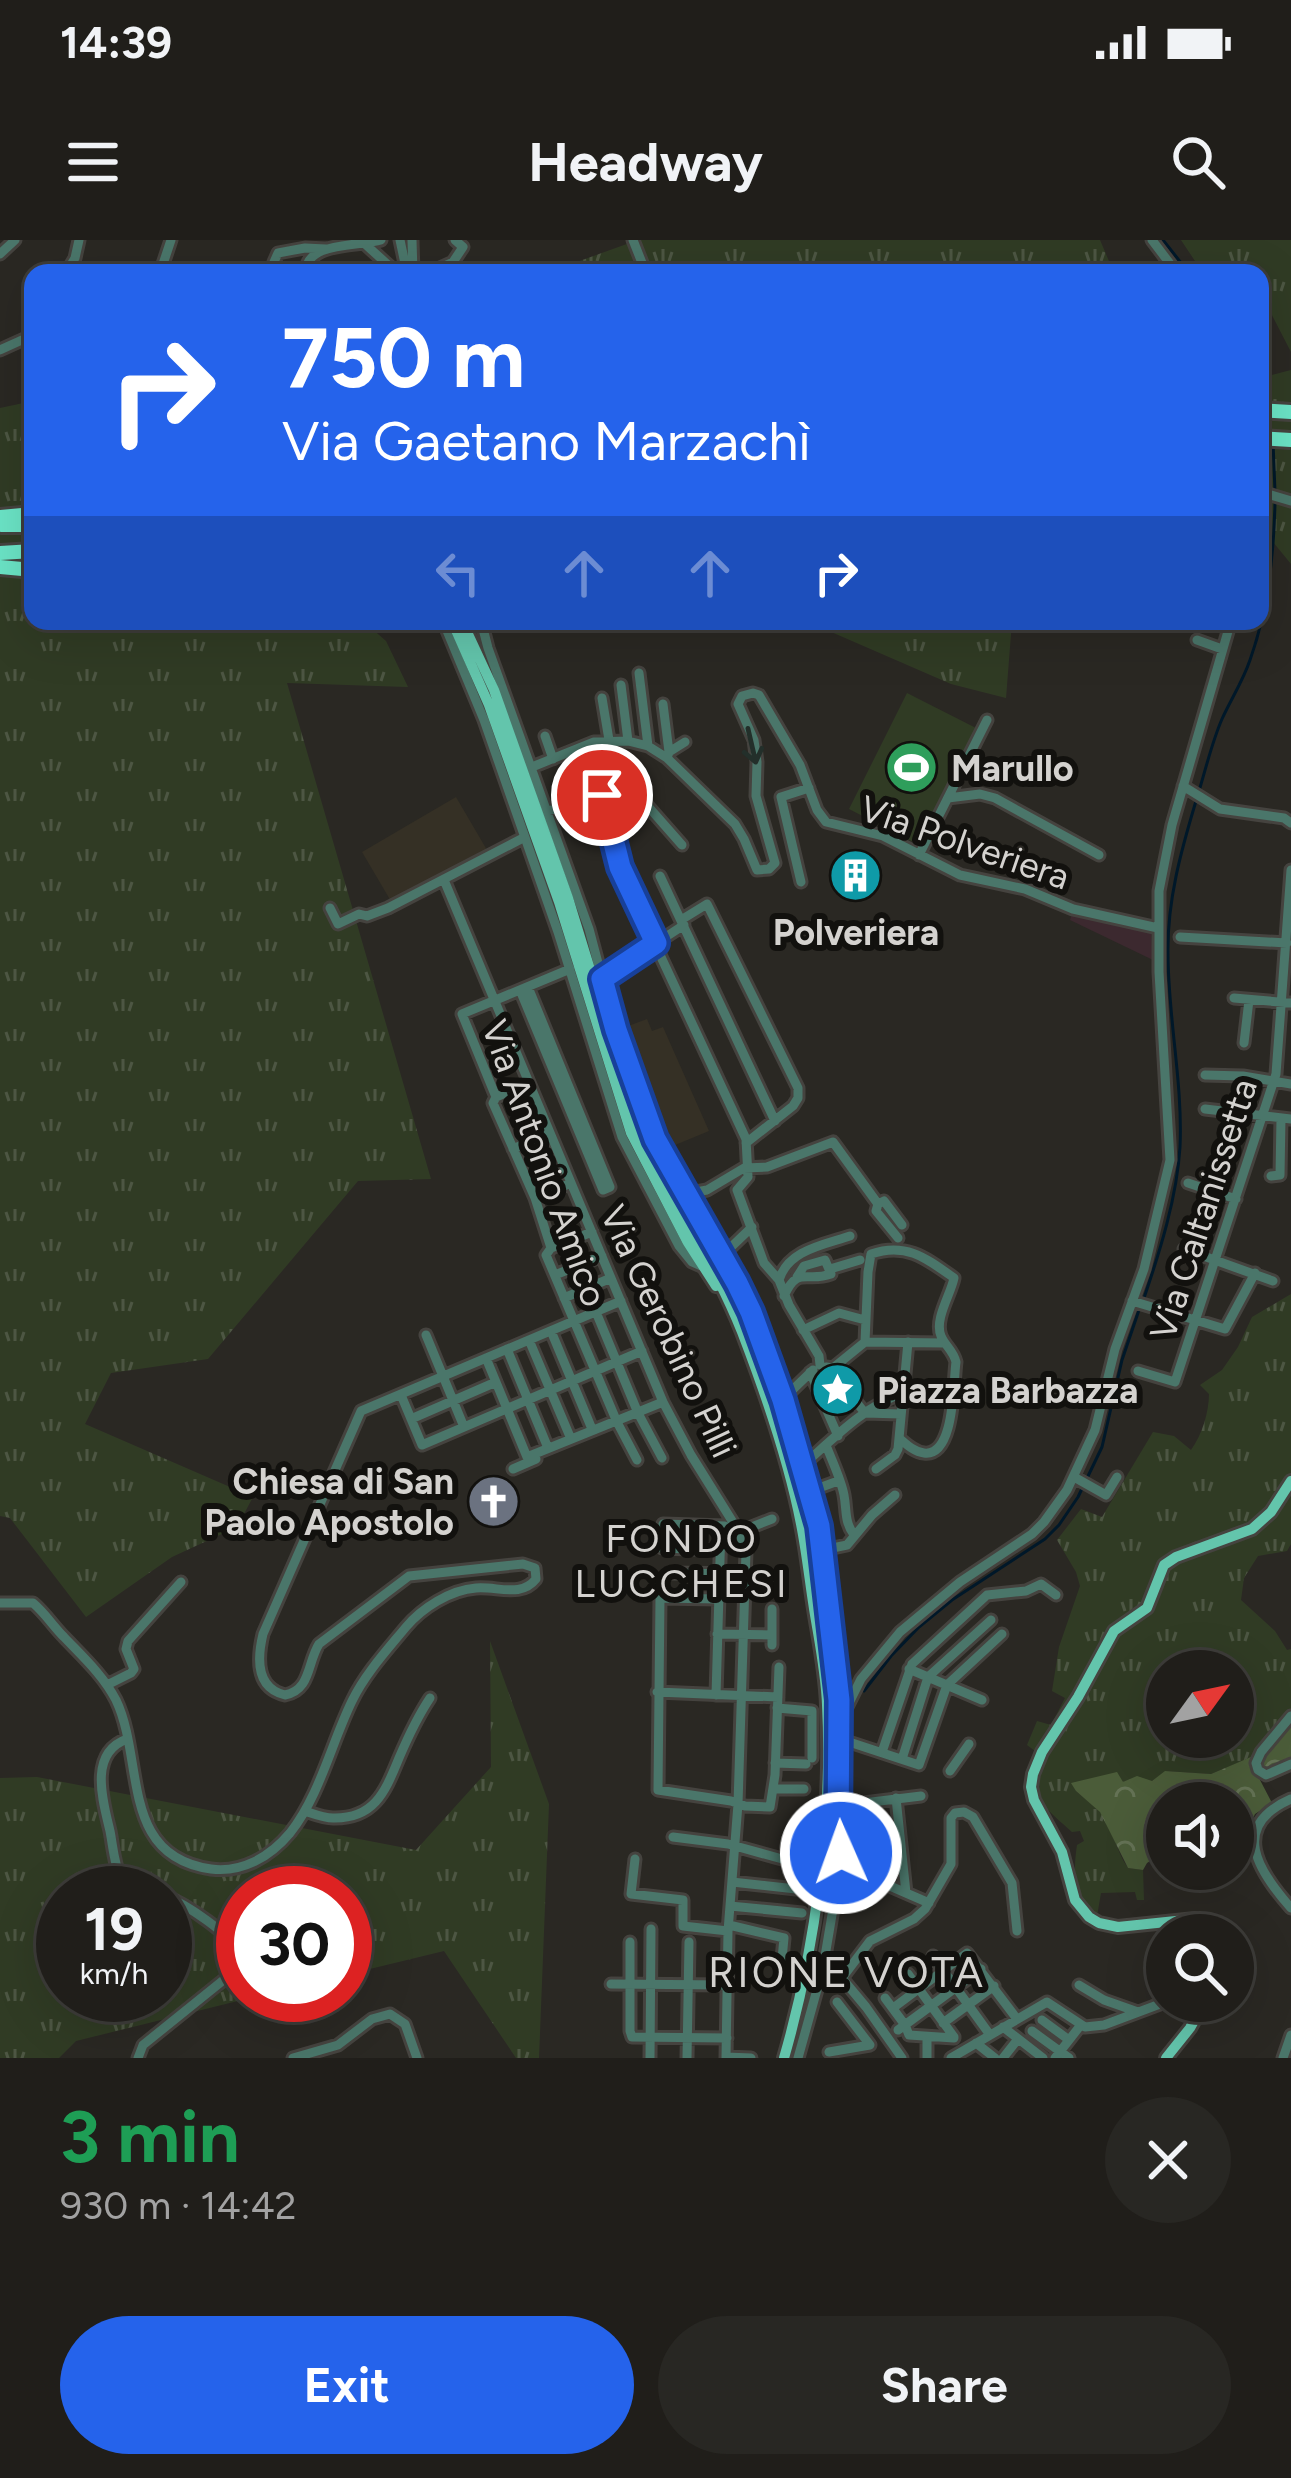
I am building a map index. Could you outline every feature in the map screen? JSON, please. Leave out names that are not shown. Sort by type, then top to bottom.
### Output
[{"type":"main road","points":[[450,630],[489,705],[560,902],[632,1133],[711,1260]]},
{"type":"main road","points":[[466,630],[503,714],[581,935],[636,1119],[711,1260],[742,1330],[800,1519],[834,1720],[812,1924],[784,2058]]},
{"type":"main road","points":[[1146,1925],[1099,1923],[1078,1905],[1062,1852],[1034,1800],[1033,1774],[1114,1631],[1147,1608],[1163,1565],[1252,1529],[1271,1513],[1291,1481]]},
{"type":"main road","points":[[1166,2058],[1194,2022]]},
{"type":"street","points":[[0,254],[15,240]]},
{"type":"street","points":[[275,264],[278,253],[381,240]]},
{"type":"street","points":[[1152,240],[1170,264]]},
{"type":"street","points":[[365,244],[387,264]]},
{"type":"street","points":[[305,264],[309,257],[328,249]]},
{"type":"street","points":[[448,630],[525,836],[622,1137],[689,1258],[711,1260],[752,1227]]},
{"type":"street","points":[[483,630],[589,929],[651,1128],[685,1194],[711,1260],[751,1312],[783,1400],[824,1550],[839,1691],[834,1720],[840,1739],[839,1846],[844,1866],[798,2058]]},
{"type":"street","points":[[834,1720],[905,1627],[960,1582],[1036,1531],[1081,1481],[1115,1349],[1139,1303],[1170,1154],[1159,890],[1172,825],[1187,789],[1228,630]]},
{"type":"street","points":[[1197,640],[1222,649]]},
{"type":"street","points":[[639,673],[648,746]]},
{"type":"street","points":[[621,685],[628,741]]},
{"type":"street","name":"Via Polveriera","points":[[532,767],[609,740],[648,746],[668,755],[735,824],[761,872],[775,863],[760,819],[757,755],[739,708],[742,696],[759,695],[800,765],[817,810],[830,825],[883,836],[960,875],[1025,890],[1073,909],[1158,928]]},
{"type":"street","points":[[602,698],[609,740]]},
{"type":"street","points":[[663,704],[668,755]]},
{"type":"street","points":[[919,855],[987,720]]},
{"type":"street","points":[[545,736],[553,759]]},
{"type":"street","points":[[668,755],[685,742]]},
{"type":"street","points":[[548,811],[631,787],[682,845]]},
{"type":"street","points":[[801,882],[781,796],[809,788]]},
{"type":"street","points":[[1187,789],[1220,809],[1291,823]]},
{"type":"street","points":[[948,798],[984,794],[1099,855]]},
{"type":"street","points":[[602,795],[620,867],[748,1140],[748,1177],[737,1190],[764,1263],[779,1280],[824,1366],[865,1413],[901,1414]]},
{"type":"street","points":[[330,908],[338,924],[359,914],[367,916],[525,836]]},
{"type":"street","name":"Via Caltanissetta","points":[[1138,1371],[1175,1382],[1264,1116],[1286,1003],[1291,870]]},
{"type":"street","points":[[660,876],[775,1120]]},
{"type":"street","name":"Via Gerobino Pilli","points":[[444,880],[663,1402],[738,1529],[746,1551],[726,2058]]},
{"type":"street","points":[[602,979],[706,904],[798,1088],[796,1102],[748,1140]]},
{"type":"street","points":[[1180,937],[1287,944]]},
{"type":"street","points":[[494,1001],[570,969]]},
{"type":"street","points":[[524,989],[603,1190],[579,1200]]},
{"type":"street","points":[[1234,998],[1286,1003]]},
{"type":"street","points":[[1244,1043],[1249,1000]]},
{"type":"street","name":"Via Antonio Amico","points":[[494,1001],[462,1014],[496,1097],[493,1103],[535,1198],[551,1247],[546,1255],[637,1460]]},
{"type":"street","points":[[1278,1057],[1291,1059]]},
{"type":"street","points":[[1205,1075],[1291,1084]]},
{"type":"street","points":[[496,1097],[529,1083]]},
{"type":"street","points":[[1205,1109],[1286,1118],[1280,1175],[1270,1176]]},
{"type":"street","points":[[513,1149],[550,1133]]},
{"type":"street","points":[[685,1194],[707,1190],[749,1167],[767,1167],[833,1142],[878,1204]]},
{"type":"street","points":[[535,1198],[572,1183]]},
{"type":"street","points":[[1187,1183],[1236,1199]]},
{"type":"street","points":[[898,1238],[876,1211],[878,1204],[884,1201],[902,1225]]},
{"type":"street","points":[[551,1247],[592,1232]]},
{"type":"street","points":[[779,1280],[783,1267],[795,1256],[850,1236]]},
{"type":"street","points":[[1184,1249],[1273,1281]]},
{"type":"street","points":[[865,1342],[872,1254],[909,1250],[955,1279],[940,1321],[944,1343]]},
{"type":"street","points":[[554,1275],[602,1256]]},
{"type":"street","points":[[764,1263],[795,1256]]},
{"type":"street","points":[[784,1296],[797,1277],[825,1277],[831,1274],[829,1267],[860,1260]]},
{"type":"street","points":[[1139,1303],[1225,1329],[1255,1273]]},
{"type":"street","points":[[564,1298],[611,1278]]},
{"type":"street","points":[[0,1603],[33,1603],[98,1671],[120,1711],[142,1813],[162,1846],[183,1862],[214,1870],[243,1868],[284,1840],[305,1811],[352,1700],[414,1618],[469,1588],[524,1589],[537,1575],[535,1568],[523,1564],[404,1577],[319,1644],[299,1690],[285,1695],[269,1688],[260,1671],[263,1634],[362,1412],[621,1301]]},
{"type":"street","points":[[596,1312],[662,1458]]},
{"type":"street","points":[[803,1330],[839,1313],[865,1320]]},
{"type":"street","points":[[550,1331],[592,1430]]},
{"type":"street","points":[[426,1335],[464,1427]]},
{"type":"street","points":[[529,1340],[571,1439]]},
{"type":"street","points":[[783,1400],[810,1372],[833,1368],[865,1342],[944,1343],[956,1362],[945,1441],[926,1453],[899,1438]]},
{"type":"street","points":[[876,1469],[895,1455],[908,1342]]},
{"type":"street","points":[[507,1349],[548,1448]]},
{"type":"street","points":[[401,1395],[422,1444],[642,1351]]},
{"type":"street","points":[[486,1358],[527,1457],[663,1402]]},
{"type":"street","points":[[810,1372],[838,1436]]},
{"type":"street","points":[[411,1419],[496,1382]]},
{"type":"street","points":[[801,1466],[865,1413],[903,1393]]},
{"type":"street","points":[[513,1469],[617,1422]]},
{"type":"street","points":[[826,1445],[844,1492],[847,1526],[854,1535]]},
{"type":"street","points":[[1081,1481],[1106,1495],[1117,1477]]},
{"type":"street","points":[[808,1492],[838,1481]]},
{"type":"street","points":[[824,1550],[847,1545],[895,1495]]},
{"type":"street","points":[[663,1524],[738,1529],[772,1519]]},
{"type":"street","points":[[716,1695],[721,1526]]},
{"type":"street","points":[[662,1548],[720,1550]]},
{"type":"street","points":[[669,1573],[747,1574]]},
{"type":"street","points":[[107,1685],[134,1669],[128,1641],[181,1582]]},
{"type":"street","points":[[882,1752],[909,1669],[987,1595],[1026,1592],[1041,1584],[1056,1595]]},
{"type":"street","points":[[718,1599],[660,1598],[658,1790],[745,1807],[770,1807],[779,1667]]},
{"type":"street","points":[[717,1634],[772,1640],[772,1609]]},
{"type":"street","points":[[902,1759],[928,1677],[991,1620]]},
{"type":"street","points":[[840,1739],[920,1765],[947,1685],[1002,1634]]},
{"type":"street","points":[[909,1669],[982,1700]]},
{"type":"street","points":[[839,1691],[855,1689]]},
{"type":"street","points":[[657,1693],[743,1696],[812,1712],[809,1761],[775,1763]]},
{"type":"street","points":[[305,1811],[333,1818],[375,1804],[388,1790],[398,1759],[430,1698]]},
{"type":"street","points":[[1291,1716],[1256,1763],[1266,1775],[1291,1764]]},
{"type":"street","points":[[118,1866],[101,1776],[107,1754],[127,1738]]},
{"type":"street","points":[[950,1771],[969,1744]]},
{"type":"street","points":[[772,1789],[804,1789]]},
{"type":"street","points":[[838,1806],[921,1796]]},
{"type":"street","points":[[896,1798],[906,1893]]},
{"type":"street","points":[[1291,1798],[1263,1818],[1255,1848],[1262,1873],[1291,1908]]},
{"type":"street","points":[[842,1978],[870,1941],[914,1919],[929,1903],[951,1864],[951,1816],[955,1813],[967,1813],[976,1821],[1012,1883],[1017,1931]]},
{"type":"street","points":[[673,1837],[734,1845],[793,1862]]},
{"type":"street","points":[[635,1859],[632,1894],[683,1900],[683,1926],[784,1938],[782,1959]]},
{"type":"street","points":[[844,1866],[929,1903]]},
{"type":"street","points":[[732,1882],[805,1890]]},
{"type":"street","points":[[730,1906],[802,1913]]},
{"type":"street","points":[[192,1910],[232,1943],[238,1962],[231,1974],[192,2005]]},
{"type":"street","points":[[650,2058],[651,1929]]},
{"type":"street","points":[[630,1942],[631,2034],[727,2038]]},
{"type":"street","points":[[687,2058],[689,1942]]},
{"type":"street","points":[[908,1974],[918,1989],[954,2038],[909,2035],[889,2003],[918,1989],[967,1954],[1017,2019]]},
{"type":"street","points":[[933,1956],[990,2035]]},
{"type":"street","points":[[825,1958],[902,2058]]},
{"type":"street","points":[[902,2027],[981,1969]]},
{"type":"street","points":[[611,1984],[728,1985]]},
{"type":"street","points":[[1079,1985],[1138,2012]]},
{"type":"street","points":[[943,2023],[994,1986]]},
{"type":"street","points":[[829,2052],[870,2045],[837,2002]]},
{"type":"street","points":[[951,2058],[1047,2002],[1080,2026],[1104,2025],[1146,2009]]},
{"type":"street","points":[[293,2058],[345,2042],[372,2019],[390,2014],[405,2024],[417,2058]]},
{"type":"street","points":[[1042,2020],[1069,2040]]},
{"type":"street","points":[[138,2058],[143,2045],[172,2022]]},
{"type":"street","points":[[1032,2031],[1061,2056],[1080,2026]]},
{"type":"street","points":[[1004,2027],[1035,2056],[1042,2038]]},
{"type":"street","points":[[1283,2058],[1291,2035]]},
{"type":"street","points":[[927,2037],[927,2058]]},
{"type":"street","points":[[976,2043],[999,2058],[1018,2038]]},
{"type":"street","points":[[726,2058],[751,2058]]},
{"type":"shaded area","points":[[456,797],[487,850],[392,903],[362,852]]},
{"type":"shaded area","points":[[1072,913],[1151,931],[1153,960],[1070,920]]},
{"type":"shaded area","points":[[647,1019],[652,1031],[663,1027],[709,1131],[663,1150],[620,1029]]},
{"type":"green space","points":[[638,240],[1100,240],[1110,264],[571,264]]},
{"type":"green space","points":[[1181,240],[1291,240],[1291,352],[1269,309],[1269,264],[1197,264]]},
{"type":"green space","points":[[1291,370],[1291,564],[1269,537],[1269,376]]},
{"type":"green space","points":[[24,403],[24,630],[373,630],[386,641],[408,687],[287,683],[431,1179],[358,1181],[208,1359],[111,1373],[85,1424],[253,1497],[237,1527],[172,1557],[86,1617],[10,1518],[0,1516],[0,408]]},
{"type":"green space","points":[[827,630],[1011,630],[1006,698],[951,684]]},
{"type":"green space","name":"Marullo","points":[[907,693],[976,728],[917,844],[849,809]]},
{"type":"green space","points":[[1291,1294],[1291,1544],[1287,1551],[1258,1556],[1244,1578],[1241,1600],[1291,1649],[1291,1710],[1254,1756],[1254,1650],[1146,1650],[1146,1758],[1249,1758],[1211,1774],[1166,1771],[1152,1781],[1076,1791],[1100,1812],[1128,1868],[1143,1870],[1144,1900],[1137,1900],[1135,1892],[1101,1893],[1097,1916],[1076,1884],[1077,1845],[1084,1841],[1080,1831],[1072,1832],[1041,1800],[1038,1783],[1043,1757],[1027,1745],[1037,1721],[1051,1725],[1065,1698],[1052,1691],[1059,1647],[1080,1586],[1057,1540],[1081,1509],[1102,1517],[1153,1432],[1174,1436],[1191,1450],[1208,1408],[1209,1394],[1200,1385],[1222,1370],[1252,1317]]},
{"type":"green space","points":[[490,1641],[549,1804],[539,2058],[516,2058],[444,1951],[372,1968],[372,1866],[216,1866],[216,2006],[192,2012],[192,1866],[36,1866],[36,2022],[153,2022],[76,2041],[59,2058],[0,2058],[0,1778],[37,1777],[416,1850],[491,1767]]},
{"type":"green space","points":[[1291,1727],[1291,1760],[1260,1780],[1272,1803],[1254,1816],[1254,1782],[1146,1782],[1143,1870],[1128,1868],[1100,1812],[1071,1783],[1117,1772],[1123,1782],[1137,1776],[1152,1781],[1165,1771],[1211,1774],[1254,1758],[1277,1735],[1282,1736]]},
{"type":"waterway","points":[[1163,240],[1182,264]]},
{"type":"waterway","points":[[1273,442],[1275,492]]},
{"type":"waterway","points":[[1269,574],[1275,502]]},
{"type":"waterway","points":[[1199,791],[1218,728],[1247,668],[1259,630]]},
{"type":"waterway","points":[[1144,1298],[1167,1224],[1180,1147],[1168,934],[1176,876],[1196,801]]},
{"type":"waterway","points":[[864,1691],[919,1627],[1059,1525],[1102,1447],[1140,1307]]},
{"type":"place","name":"Marullo","points":[[912,768]]},
{"type":"place","name":"Polveriera","points":[[856,876]]},
{"type":"place","name":"Piazza Barbazza","points":[[838,1390]]},
{"type":"place","name":"Chiesa di San Paolo Apostolo","points":[[493,1502]]},
{"type":"district","name":"FONDO LUCCHESI","points":[[682,1560]]},
{"type":"district","name":"RIONE VOTA","points":[[847,1972]]},
{"type":"route","points":[[602,795],[620,867],[656,943],[602,979],[616,1030],[655,1139],[751,1312],[783,1400],[819,1526],[841,1720],[841,1853]]}]
